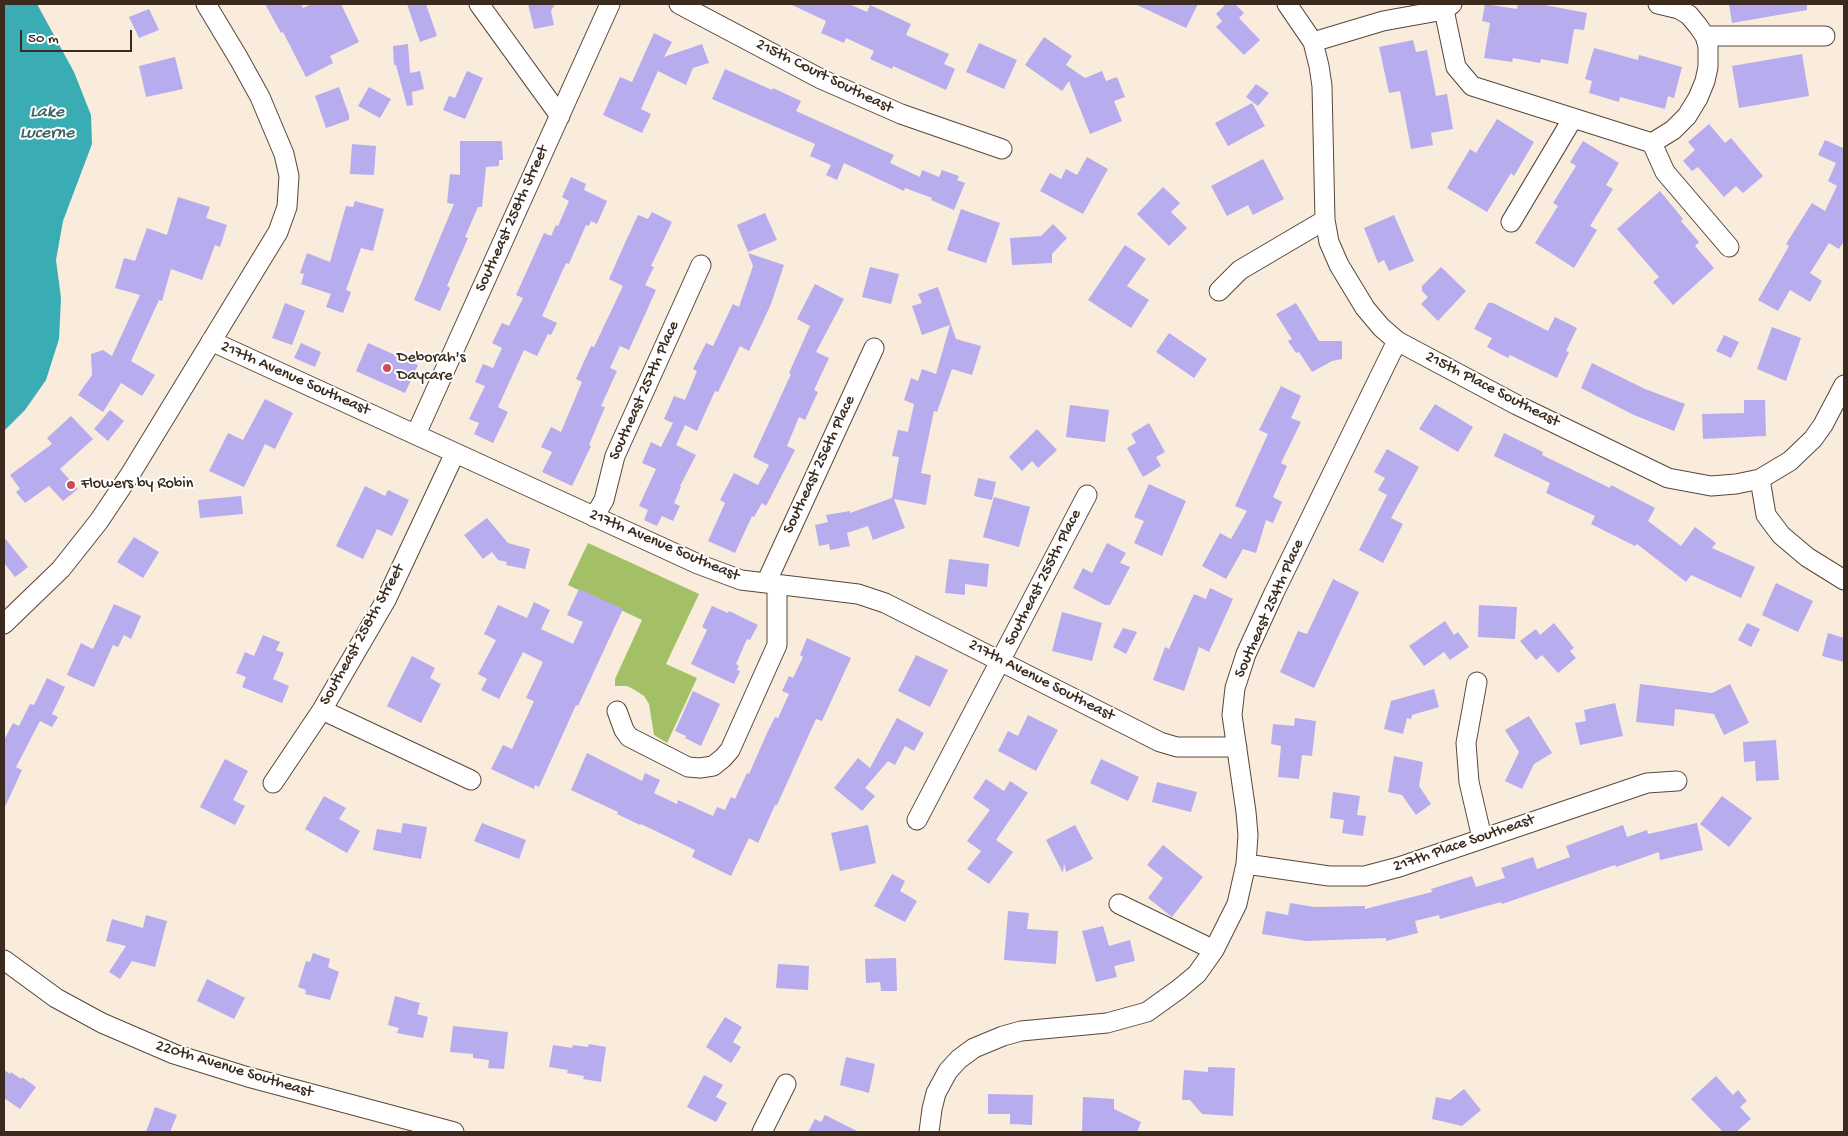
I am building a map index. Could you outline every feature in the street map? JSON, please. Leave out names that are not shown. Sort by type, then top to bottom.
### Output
[{"type":"street","points":[[4,624],[61,569],[94,529],[131,473],[278,232],[287,207],[289,176],[284,154],[260,97],[206,4]]},
{"type":"street","points":[[479,4],[560,116]]},
{"type":"street","name":"Southeast 258th Street","points":[[416,434],[610,4]]},
{"type":"street","name":"215th Court Southeast","points":[[679,4],[830,83],[901,114],[1002,150]]},
{"type":"street","points":[[1287,4],[1313,42],[1384,21],[1448,7],[1456,67],[1472,86],[1652,143],[1665,172],[1729,247]]},
{"type":"street","points":[[1652,143],[1687,116],[1706,81],[1708,67],[1706,36],[1689,15],[1680,9],[1658,4]]},
{"type":"street","points":[[1706,36],[1825,36]]},
{"type":"street","name":"215th Place Southeast","points":[[1313,42],[1322,86],[1325,220],[1329,242],[1339,265],[1365,308],[1381,327],[1397,341],[1517,405],[1668,478],[1711,486],[1736,484],[1760,479],[1790,462],[1813,439],[1823,425],[1844,384]]},
{"type":"street","points":[[1511,222],[1573,118]]},
{"type":"street","points":[[1219,291],[1240,270],[1325,220]]},
{"type":"street","name":"Southeast 257th Place","points":[[594,517],[604,500],[615,456],[701,265]]},
{"type":"street","name":"Southeast 254th Place","points":[[929,1132],[936,1093],[958,1059],[974,1048],[1021,1031],[1107,1023],[1147,1012],[1197,974],[1214,950],[1237,904],[1246,864],[1248,835],[1232,715],[1235,688],[1246,654],[1397,341]]},
{"type":"street","name":"217th Avenue Southeast","points":[[211,342],[698,564],[742,580],[858,594],[885,603],[1160,742],[1177,747],[1237,747]]},
{"type":"street","name":"Southeast 256th Place","points":[[617,711],[629,738],[688,767],[713,766],[724,758],[730,750],[775,650],[778,633],[772,583],[874,348]]},
{"type":"street","name":"Southeast 258th Street","points":[[273,783],[322,710],[386,600],[455,453]]},
{"type":"street","points":[[1760,479],[1766,515],[1781,534],[1807,557],[1844,580]]},
{"type":"street","name":"Southeast 255th Place","points":[[917,820],[1087,495]]},
{"type":"street","points":[[1477,682],[1466,743],[1469,782],[1482,838]]},
{"type":"street","points":[[322,710],[471,780]]},
{"type":"street","name":"217th Place Southeast","points":[[1246,864],[1329,876],[1365,876],[1399,867],[1647,783],[1677,781]]},
{"type":"street","points":[[1119,904],[1214,950]]},
{"type":"street","name":"220th Avenue Southeast","points":[[4,960],[56,998],[102,1023],[174,1054],[248,1077],[454,1132]]},
{"type":"street","points":[[762,1132],[786,1084]]},
{"type":"green space","points":[[588,543],[699,594],[666,664],[697,678],[667,743],[654,735],[649,704],[644,696],[627,686],[615,686],[615,679],[642,620],[568,585]]},
{"type":"water","name":"Lake Lucerne","points":[[4,4],[37,4],[74,72],[91,115],[92,144],[63,221],[56,260],[61,298],[59,339],[46,380],[25,410],[4,431]]},
{"type":"building","points":[[265,4],[301,4],[303,8],[312,4],[341,4],[359,42],[330,56],[333,63],[306,77],[283,32],[281,33]]},
{"type":"building","points":[[407,4],[426,4],[437,36],[420,42]]},
{"type":"building","points":[[528,4],[555,4],[551,11],[554,25],[534,29]]},
{"type":"building","points":[[790,4],[849,4],[867,12],[870,5],[911,24],[906,35],[949,54],[944,64],[955,69],[946,90],[893,66],[892,69],[870,59],[874,51],[846,38],[844,43],[821,33],[826,21]]},
{"type":"building","points":[[1135,4],[1198,4],[1186,28]]},
{"type":"building","points":[[1226,4],[1235,4],[1244,13],[1239,18],[1260,40],[1244,55],[1216,27],[1222,21],[1216,14]]},
{"type":"building","points":[[1485,4],[1517,9],[1518,4],[1539,4],[1587,13],[1584,30],[1574,29],[1568,64],[1541,59],[1540,63],[1513,58],[1512,62],[1484,58],[1490,23],[1482,21]]},
{"type":"building","points":[[1729,4],[1807,4],[1807,10],[1732,23]]},
{"type":"building","points":[[149,9],[159,30],[139,38],[129,17]]},
{"type":"building","points":[[654,33],[672,42],[664,57],[702,44],[709,63],[693,68],[686,85],[658,71],[641,109],[651,114],[642,133],[603,115],[620,77],[632,82]]},
{"type":"building","points":[[1044,37],[1072,56],[1066,65],[1085,78],[1102,71],[1106,81],[1117,77],[1125,97],[1114,101],[1122,121],[1090,134],[1069,81],[1062,91],[1025,65]]},
{"type":"building","points":[[1413,40],[1416,52],[1427,50],[1436,96],[1447,94],[1453,129],[1431,133],[1433,145],[1411,149],[1400,91],[1389,93],[1379,47]]},
{"type":"building","points":[[979,43],[1017,60],[1004,89],[966,72]]},
{"type":"building","points":[[408,44],[410,73],[420,71],[424,89],[412,92],[413,105],[407,106],[396,65],[394,65],[393,46]]},
{"type":"building","points":[[1594,48],[1638,60],[1639,55],[1682,67],[1674,98],[1668,96],[1665,109],[1620,97],[1619,102],[1589,93],[1592,81],[1585,79]]},
{"type":"building","points":[[1802,54],[1809,96],[1739,108],[1732,66]]},
{"type":"building","points":[[175,57],[183,89],[146,97],[139,66]]},
{"type":"building","points":[[725,69],[801,101],[796,111],[894,155],[890,163],[920,177],[922,170],[939,177],[942,170],[959,176],[957,180],[965,183],[954,210],[931,200],[932,198],[905,188],[904,191],[844,163],[837,180],[826,175],[831,165],[810,156],[815,144],[712,99]]},
{"type":"building","points":[[467,71],[483,78],[465,119],[443,110],[449,96],[455,98]]},
{"type":"building","points":[[1256,84],[1269,93],[1258,106],[1246,97]]},
{"type":"building","points":[[339,87],[349,120],[326,128],[315,96]]},
{"type":"building","points":[[369,87],[391,99],[380,118],[358,106]]},
{"type":"building","points":[[1252,103],[1265,126],[1228,146],[1215,123]]},
{"type":"building","points":[[1497,119],[1534,142],[1514,176],[1511,173],[1487,212],[1447,188],[1470,149],[1476,153]]},
{"type":"building","points":[[1709,124],[1725,143],[1731,138],[1763,176],[1743,193],[1736,186],[1724,197],[1698,167],[1692,171],[1683,161],[1695,150],[1688,142]]},
{"type":"building","points":[[1825,140],[1843,148],[1844,145],[1844,241],[1839,249],[1829,243],[1810,273],[1822,281],[1810,302],[1790,290],[1778,311],[1758,300],[1789,246],[1786,244],[1812,203],[1825,211],[1837,186],[1828,181],[1836,163],[1818,155]]},
{"type":"building","points":[[460,141],[502,141],[503,160],[499,160],[499,166],[486,167],[482,207],[478,207],[465,237],[468,238],[447,286],[450,288],[440,311],[414,300],[454,204],[447,203],[450,174],[460,175]]},
{"type":"building","points":[[1583,141],[1619,163],[1606,185],[1613,189],[1590,226],[1597,230],[1574,268],[1535,243],[1558,206],[1553,203],[1576,166],[1570,162]]},
{"type":"building","points":[[352,144],[376,146],[374,175],[350,174]]},
{"type":"building","points":[[1087,157],[1108,169],[1083,214],[1040,191],[1050,173],[1061,179],[1066,169],[1077,175]]},
{"type":"building","points":[[1263,159],[1284,199],[1253,215],[1248,205],[1227,216],[1211,186]]},
{"type":"building","points":[[571,177],[586,184],[584,190],[607,201],[597,224],[591,221],[589,226],[586,225],[569,264],[566,263],[542,316],[557,323],[551,335],[548,334],[537,356],[524,350],[498,407],[508,412],[493,443],[474,434],[479,423],[469,419],[485,386],[475,382],[483,364],[493,368],[502,348],[492,343],[502,323],[509,326],[523,298],[516,295],[544,233],[551,236],[556,225],[558,226],[569,201],[562,197]]},
{"type":"building","points":[[1163,187],[1180,203],[1171,212],[1187,228],[1169,246],[1137,214]]},
{"type":"building","points":[[1660,191],[1683,219],[1681,221],[1699,242],[1695,246],[1714,268],[1673,305],[1653,282],[1659,277],[1617,229]]},
{"type":"building","points":[[178,197],[210,207],[206,218],[227,225],[220,247],[215,245],[202,280],[171,269],[162,301],[159,300],[131,361],[155,375],[142,396],[121,383],[103,412],[78,395],[92,375],[91,354],[103,350],[112,356],[140,295],[115,288],[124,258],[135,261],[147,228],[167,235]]},
{"type":"building","points":[[355,201],[384,209],[373,251],[361,248],[346,290],[351,292],[343,313],[326,307],[331,294],[301,284],[304,274],[300,273],[307,253],[330,262],[346,206],[353,207]]},
{"type":"building","points":[[961,209],[1000,223],[986,263],[947,250]]},
{"type":"building","points":[[652,212],[672,222],[651,266],[654,267],[645,285],[656,290],[629,350],[620,346],[610,368],[617,371],[601,406],[605,407],[589,445],[591,446],[572,486],[542,472],[552,452],[541,447],[551,427],[561,432],[582,382],[576,379],[591,346],[594,347],[623,286],[609,279],[638,215],[648,219]]},
{"type":"building","points":[[765,213],[777,240],[748,252],[737,225]]},
{"type":"building","points":[[1394,215],[1414,261],[1389,271],[1384,260],[1378,263],[1364,228]]},
{"type":"building","points":[[1053,224],[1067,238],[1052,254],[1052,263],[1012,265],[1010,238],[1041,236]]},
{"type":"building","points":[[1125,245],[1146,259],[1127,286],[1149,300],[1131,328],[1088,300]]},
{"type":"building","points":[[748,253],[784,265],[771,304],[749,351],[740,346],[718,392],[715,391],[697,431],[685,425],[676,445],[696,455],[680,486],[674,503],[680,506],[673,521],[662,516],[657,526],[644,520],[648,510],[639,506],[656,469],[642,463],[651,442],[661,447],[673,423],[664,419],[674,396],[685,400],[697,371],[693,369],[706,343],[713,346],[733,304],[739,307],[753,266]]},
{"type":"building","points":[[870,267],[899,274],[891,304],[862,297]]},
{"type":"building","points":[[1441,267],[1466,291],[1438,321],[1421,304],[1428,297],[1422,291],[1422,286]]},
{"type":"building","points":[[815,284],[844,299],[816,352],[829,358],[814,390],[818,392],[805,420],[799,417],[787,446],[795,450],[766,506],[762,503],[754,517],[752,516],[735,553],[708,541],[725,503],[720,500],[734,473],[758,485],[769,465],[753,457],[791,374],[789,373],[810,326],[797,319]]},
{"type":"building","points":[[938,287],[956,339],[981,346],[972,375],[952,369],[937,412],[934,411],[921,473],[931,475],[926,505],[894,499],[905,528],[873,540],[868,526],[847,533],[850,546],[830,550],[829,544],[819,546],[815,525],[828,522],[826,515],[850,511],[850,513],[892,498],[899,457],[892,456],[898,430],[908,432],[914,404],[904,400],[911,378],[918,381],[922,369],[936,374],[950,325],[922,335],[912,306],[922,303],[918,294]]},
{"type":"building","points":[[285,303],[305,311],[292,345],[272,338]]},
{"type":"building","points":[[1296,303],[1319,341],[1342,341],[1342,359],[1332,361],[1312,372],[1299,352],[1296,353],[1288,341],[1292,339],[1276,314]]},
{"type":"building","points":[[1488,303],[1493,303],[1548,331],[1555,317],[1577,328],[1566,351],[1569,352],[1557,378],[1510,355],[1508,358],[1487,347],[1492,338],[1474,329]]},
{"type":"building","points":[[1772,327],[1801,338],[1786,381],[1757,369]]},
{"type":"building","points":[[1169,333],[1207,359],[1194,378],[1156,352]]},
{"type":"building","points":[[1724,335],[1739,342],[1731,358],[1716,351]]},
{"type":"building","points":[[301,343],[321,352],[315,367],[294,358]]},
{"type":"building","name":"Deborah's Daycare","points":[[368,343],[418,365],[405,393],[356,371]]},
{"type":"building","points":[[1592,363],[1645,389],[1685,404],[1674,431],[1634,415],[1581,388]]},
{"type":"building","points":[[1281,386],[1301,396],[1291,418],[1301,422],[1281,463],[1287,466],[1273,497],[1282,502],[1273,523],[1266,520],[1256,553],[1243,549],[1226,579],[1202,566],[1220,533],[1231,539],[1247,511],[1235,506],[1268,434],[1259,430]]},
{"type":"building","points":[[265,399],[293,413],[275,449],[265,444],[244,487],[209,471],[228,433],[243,440]]},
{"type":"building","points":[[1744,400],[1765,400],[1766,436],[1703,439],[1702,414],[1744,413]]},
{"type":"building","points":[[1435,404],[1473,427],[1458,452],[1419,429]]},
{"type":"building","points":[[1070,405],[1109,410],[1105,442],[1066,437]]},
{"type":"building","points":[[110,410],[124,421],[108,441],[94,429]]},
{"type":"building","points":[[71,416],[93,439],[60,469],[78,489],[63,501],[49,486],[25,503],[16,492],[20,489],[10,475],[52,444],[47,438]]},
{"type":"building","points":[[1149,423],[1165,452],[1156,457],[1161,466],[1143,477],[1127,448],[1136,443],[1131,434]]},
{"type":"building","points":[[1037,429],[1057,450],[1038,468],[1032,461],[1022,471],[1009,457]]},
{"type":"building","points":[[1504,433],[1543,452],[1542,455],[1610,488],[1611,485],[1655,508],[1648,521],[1681,546],[1695,527],[1716,543],[1712,548],[1755,567],[1741,598],[1691,575],[1686,582],[1637,544],[1635,546],[1591,524],[1595,516],[1546,493],[1550,483],[1494,456]]},
{"type":"building","points":[[1387,449],[1419,467],[1391,518],[1403,524],[1383,563],[1359,550],[1387,495],[1378,490],[1385,478],[1374,472]]},
{"type":"building","points":[[978,478],[996,482],[992,500],[974,496]]},
{"type":"building","points":[[1149,484],[1186,501],[1162,556],[1134,543],[1144,521],[1134,517]]},
{"type":"building","points":[[365,486],[385,496],[388,490],[409,500],[392,536],[377,529],[363,559],[336,546]]},
{"type":"building","points":[[241,496],[243,514],[200,518],[198,500]]},
{"type":"building","points":[[994,497],[1030,507],[1019,547],[983,537]]},
{"type":"building","points":[[487,518],[508,543],[530,549],[525,569],[506,565],[507,562],[498,560],[492,552],[483,559],[464,535]]},
{"type":"building","points":[[4,537],[28,567],[15,577],[4,563]]},
{"type":"building","points":[[134,537],[159,552],[143,578],[117,562]]},
{"type":"building","points":[[1107,543],[1126,553],[1120,563],[1130,567],[1110,605],[1105,605],[1073,588],[1083,568],[1092,573]]},
{"type":"building","points":[[949,559],[989,564],[987,587],[965,584],[965,595],[945,593]]},
{"type":"building","points":[[1333,579],[1359,592],[1314,688],[1280,672],[1298,631],[1307,634]]},
{"type":"building","points":[[1776,583],[1813,601],[1798,632],[1762,615]]},
{"type":"building","points":[[1210,588],[1233,599],[1209,652],[1199,647],[1184,691],[1153,680],[1165,647],[1169,649],[1194,594],[1206,599]]},
{"type":"building","points":[[579,589],[623,609],[578,706],[576,705],[539,787],[535,785],[534,789],[491,769],[503,745],[512,749],[534,701],[526,698],[543,662],[523,652],[499,699],[481,690],[487,679],[478,674],[496,640],[484,634],[498,605],[527,618],[534,602],[550,610],[541,629],[573,644],[583,622],[567,615]]},
{"type":"building","points":[[114,604],[141,616],[131,639],[124,635],[118,647],[113,645],[94,687],[67,675],[81,643],[93,649]]},
{"type":"building","points":[[1479,605],[1517,607],[1515,639],[1478,637]]},
{"type":"building","points":[[712,606],[728,613],[729,611],[758,625],[750,640],[747,639],[736,664],[739,666],[737,670],[740,671],[734,684],[691,664],[707,630],[702,627]]},
{"type":"building","points":[[1062,612],[1102,623],[1092,661],[1052,651]]},
{"type":"building","points":[[1445,621],[1454,635],[1458,632],[1469,647],[1450,660],[1444,652],[1424,666],[1409,646]]},
{"type":"building","points":[[1554,623],[1574,648],[1570,651],[1576,658],[1558,673],[1542,655],[1536,660],[1520,641],[1536,629],[1540,635]]},
{"type":"building","points":[[1747,623],[1760,629],[1751,647],[1738,640]]},
{"type":"building","points":[[1123,628],[1137,632],[1126,654],[1113,647]]},
{"type":"building","points":[[1828,633],[1844,638],[1844,662],[1822,656]]},
{"type":"building","points":[[263,635],[280,642],[276,650],[284,653],[273,679],[289,686],[282,703],[242,687],[246,677],[236,673],[245,652],[254,656]]},
{"type":"building","points":[[807,638],[851,658],[822,721],[816,719],[758,843],[749,838],[731,876],[692,857],[695,850],[617,814],[618,812],[571,790],[587,753],[642,781],[645,773],[660,780],[654,793],[677,804],[678,800],[713,816],[717,807],[725,810],[731,797],[735,799],[747,773],[749,774],[775,717],[778,718],[789,694],[782,691],[789,676],[793,678],[803,657],[800,655]]},
{"type":"building","points":[[916,655],[948,670],[930,707],[898,691]]},
{"type":"building","points":[[412,656],[435,668],[430,678],[441,684],[421,723],[387,706]]},
{"type":"building","points":[[47,678],[65,687],[52,714],[58,717],[52,727],[40,721],[16,767],[22,770],[4,809],[4,740],[13,723],[19,726],[30,704],[34,705]]},
{"type":"building","points":[[1640,684],[1712,693],[1730,684],[1749,723],[1724,735],[1714,714],[1675,709],[1674,726],[1636,722]]},
{"type":"building","points":[[1434,689],[1439,707],[1412,715],[1411,719],[1407,718],[1403,734],[1384,729],[1391,701]]},
{"type":"building","points":[[693,691],[720,704],[701,746],[675,731]]},
{"type":"building","points":[[1615,703],[1623,736],[1580,745],[1575,723],[1586,721],[1584,710]]},
{"type":"building","points":[[1028,715],[1058,730],[1036,771],[998,751],[1008,731],[1018,736]]},
{"type":"building","points":[[1529,716],[1552,753],[1534,764],[1522,789],[1505,781],[1519,752],[1505,730]]},
{"type":"building","points":[[897,718],[924,733],[914,751],[905,746],[895,765],[888,761],[865,788],[875,796],[862,811],[834,788],[858,758],[870,768]]},
{"type":"building","points":[[1295,718],[1316,721],[1312,756],[1302,755],[1299,779],[1278,777],[1281,746],[1271,744],[1273,724],[1294,726]]},
{"type":"building","points":[[1776,740],[1779,780],[1756,781],[1755,761],[1744,762],[1743,742]]},
{"type":"building","points":[[1394,756],[1423,762],[1419,786],[1431,804],[1416,815],[1402,795],[1388,792]]},
{"type":"building","points":[[225,759],[248,771],[233,800],[245,806],[235,825],[200,807]]},
{"type":"building","points":[[1101,759],[1139,777],[1128,801],[1090,783]]},
{"type":"building","points":[[986,779],[1004,791],[1010,781],[1028,793],[996,840],[1013,852],[989,884],[967,869],[981,851],[967,841],[990,810],[973,798]]},
{"type":"building","points":[[1157,782],[1197,792],[1191,812],[1152,802]]},
{"type":"building","points":[[1333,792],[1360,796],[1357,815],[1366,816],[1363,836],[1342,833],[1344,820],[1330,818]]},
{"type":"building","points":[[324,796],[346,808],[339,819],[360,831],[347,853],[305,829]]},
{"type":"building","points":[[1722,796],[1752,818],[1729,847],[1700,824]]},
{"type":"building","points":[[403,823],[427,827],[421,859],[373,850],[377,829],[401,833]]},
{"type":"building","points":[[482,823],[526,840],[519,859],[474,841]]},
{"type":"building","points":[[1697,823],[1703,850],[1660,860],[1659,852],[1502,904],[1501,902],[1440,919],[1439,915],[1415,921],[1418,933],[1386,941],[1386,938],[1306,941],[1262,934],[1266,911],[1288,915],[1290,903],[1315,907],[1365,906],[1365,909],[1432,892],[1431,889],[1472,876],[1476,887],[1505,878],[1501,868],[1533,857],[1537,869],[1570,857],[1566,846],[1623,825],[1627,837],[1647,830],[1648,834]]},
{"type":"building","points":[[868,825],[876,863],[840,871],[831,833]]},
{"type":"building","points":[[1075,825],[1093,859],[1066,872],[1064,863],[1063,873],[1046,840]]},
{"type":"building","points":[[1163,845],[1203,877],[1172,917],[1148,898],[1163,878],[1147,865]]},
{"type":"building","points":[[892,874],[905,881],[900,891],[917,901],[905,922],[874,906]]},
{"type":"building","points":[[1008,911],[1029,913],[1027,929],[1058,931],[1056,964],[1004,960]]},
{"type":"building","points":[[146,915],[167,921],[155,967],[132,961],[120,979],[109,972],[126,946],[106,941],[112,919],[143,928]]},
{"type":"building","points":[[1103,926],[1109,946],[1130,940],[1135,961],[1114,966],[1117,977],[1096,982],[1082,931]]},
{"type":"building","points":[[313,953],[330,959],[328,967],[339,972],[330,1000],[305,994],[306,990],[298,987],[306,961],[310,962]]},
{"type":"building","points":[[896,958],[897,991],[881,991],[880,982],[866,983],[865,959]]},
{"type":"building","points":[[778,964],[809,966],[808,990],[776,988]]},
{"type":"building","points":[[207,979],[245,998],[234,1019],[197,1001]]},
{"type":"building","points":[[395,996],[420,1003],[417,1014],[428,1017],[423,1038],[397,1033],[399,1028],[388,1025]]},
{"type":"building","points":[[725,1017],[742,1027],[733,1042],[741,1047],[731,1063],[706,1047]]},
{"type":"building","points":[[453,1026],[508,1032],[504,1069],[488,1068],[489,1060],[473,1058],[473,1054],[450,1052]]},
{"type":"building","points":[[589,1044],[606,1047],[601,1082],[583,1079],[584,1076],[567,1073],[568,1070],[549,1067],[553,1045],[572,1048],[573,1045],[588,1047]]},
{"type":"building","points":[[846,1057],[875,1064],[869,1093],[840,1085]]},
{"type":"building","points":[[1208,1067],[1235,1068],[1233,1116],[1202,1114],[1190,1100],[1182,1100],[1184,1070],[1208,1072]]},
{"type":"building","points":[[4,1070],[10,1074],[11,1072],[21,1079],[22,1077],[36,1087],[20,1109],[4,1098]]},
{"type":"building","points":[[704,1075],[723,1085],[716,1097],[727,1103],[716,1122],[687,1107]]},
{"type":"building","points":[[1716,1076],[1733,1095],[1738,1090],[1747,1101],[1740,1107],[1751,1119],[1736,1132],[1723,1132],[1691,1099]]},
{"type":"building","points":[[1464,1089],[1481,1110],[1462,1126],[1432,1119],[1436,1097],[1450,1100]]},
{"type":"building","points":[[988,1094],[1033,1095],[1032,1125],[1010,1124],[1010,1114],[988,1114]]},
{"type":"building","points":[[1083,1097],[1114,1099],[1114,1109],[1141,1122],[1137,1132],[1082,1132]]},
{"type":"building","points":[[155,1107],[177,1115],[170,1132],[146,1132]]},
{"type":"building","points":[[825,1115],[859,1132],[808,1132],[815,1119],[821,1122]]},
{"type":"place","name":"Deborah's Daycare","points":[[387,368]]},
{"type":"place","name":"Flowers by Robin","points":[[71,485]]}]
